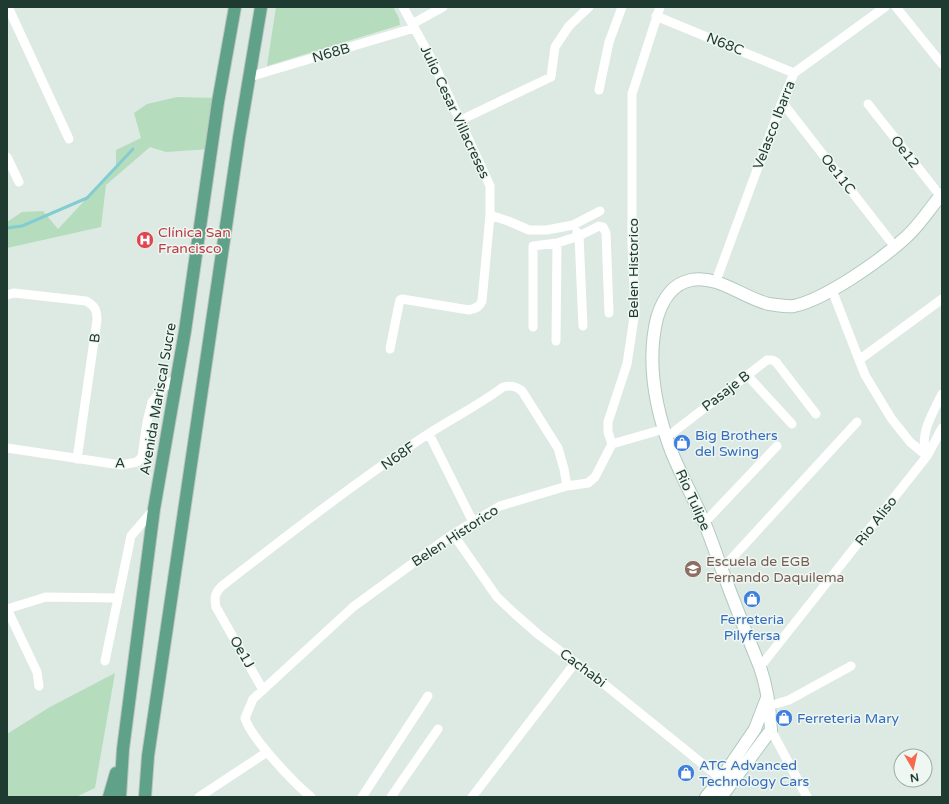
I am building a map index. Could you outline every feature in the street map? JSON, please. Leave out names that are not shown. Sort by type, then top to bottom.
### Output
[{"type":"main road","name":"Avenida Mariscal Sucre","points":[[120,797],[123,749],[154,509],[186,323],[218,102],[235,7]]},
{"type":"main road","points":[[145,797],[148,756],[248,77],[261,7]]},
{"type":"main road","name":"Rio Tulipe","points":[[771,730],[765,681],[704,522],[673,454],[658,409],[653,375],[653,348],[656,323],[660,310],[669,293],[681,283],[693,280],[716,281],[737,292],[770,304],[788,306],[804,303],[832,290],[864,270],[895,247],[906,237],[941,196]]},
{"type":"main road","points":[[721,797],[726,782],[768,702]]},
{"type":"main road","points":[[706,797],[726,782],[771,730]]},
{"type":"main road","points":[[109,797],[123,749]]},
{"type":"main road","points":[[148,756],[151,797]]},
{"type":"street","points":[[8,7],[69,139]]},
{"type":"street","name":"Julio Cesar Villacreses","points":[[390,349],[400,300],[402,299],[469,310],[480,304],[482,301],[490,215],[490,186],[461,120],[433,62],[403,7]]},
{"type":"street","name":"N68B","points":[[248,77],[413,26],[443,7]]},
{"type":"street","points":[[461,120],[551,77],[555,47],[569,26],[589,7]]},
{"type":"street","points":[[599,90],[609,42],[622,7]]},
{"type":"street","name":"Velasco Ibarra","points":[[716,281],[794,73],[884,7]]},
{"type":"street","points":[[896,7],[942,64]]},
{"type":"street","name":"N68C","points":[[658,11],[794,73]]},
{"type":"street","name":"Belen Historico","points":[[267,752],[249,728],[245,718],[253,699],[353,607],[453,534],[500,506],[567,486],[588,483],[595,477],[612,444],[608,432],[608,422],[627,364],[635,311],[632,242],[632,94],[658,11]]},
{"type":"street","name":"Oe11C","points":[[782,102],[895,247]]},
{"type":"street","name":"Oe12","points":[[868,104],[941,196]]},
{"type":"street","points":[[7,157],[19,182]]},
{"type":"street","points":[[490,215],[529,230],[547,230],[573,226],[600,211]]},
{"type":"street","points":[[573,226],[579,236],[584,326]]},
{"type":"street","points":[[533,327],[533,246],[557,243],[579,236],[600,226],[605,230],[609,313]]},
{"type":"street","points":[[556,340],[557,243]]},
{"type":"street","points":[[832,290],[865,375],[891,418],[910,442],[927,456]]},
{"type":"street","name":"B","points":[[7,295],[14,293],[86,301],[94,305],[97,312],[77,459]]},
{"type":"street","points":[[859,360],[942,298]]},
{"type":"street","name":"Pasaje B","points":[[665,433],[767,360],[776,362],[816,414]]},
{"type":"street","points":[[747,375],[792,424]]},
{"type":"street","name":"A","points":[[7,448],[121,465],[137,462],[142,457],[152,402],[164,387],[176,378]]},
{"type":"street","name":"N68F","points":[[220,615],[214,599],[215,594],[222,586],[301,524],[428,434],[477,405],[503,387],[508,386],[518,388],[522,391],[558,448],[567,486]]},
{"type":"street","points":[[927,456],[925,442],[926,427],[942,394]]},
{"type":"street","points":[[722,570],[857,422]]},
{"type":"street","name":"Rio Aliso","points":[[760,667],[927,456],[942,428]]},
{"type":"street","points":[[612,444],[665,433]]},
{"type":"street","points":[[428,434],[473,522]]},
{"type":"street","points":[[704,522],[777,446]]},
{"type":"street","points":[[105,661],[131,536],[154,509]]},
{"type":"street","name":"Cachabi","points":[[453,534],[497,597],[539,635],[604,684],[726,782]]},
{"type":"street","points":[[39,686],[37,672],[7,609],[46,597],[117,598]]},
{"type":"street","name":"Oe1J","points":[[220,615],[264,690]]},
{"type":"street","points":[[472,797],[575,663]]},
{"type":"street","points":[[768,702],[789,700],[851,666]]},
{"type":"street","points":[[362,797],[428,696]]},
{"type":"street","points":[[391,797],[438,729]]},
{"type":"street","name":"Rio Tulipe","points":[[771,730],[807,797]]},
{"type":"street","points":[[199,797],[267,752],[312,797]]},
{"type":"green space","points":[[276,7],[393,7],[399,18],[400,25],[267,66]]},
{"type":"green space","points":[[177,97],[216,98],[211,149],[166,152],[150,147],[106,185],[101,227],[7,248],[7,222],[22,212],[43,211],[58,229],[116,167],[116,150],[141,138],[134,113],[147,104]]},
{"type":"green space","points":[[115,673],[95,788],[76,797],[7,797],[7,734],[50,707]]},
{"type":"waterway","points":[[7,228],[22,226],[87,198],[133,149]]},
{"type":"place","name":"Clínica San Francisco","points":[[145,240]]},
{"type":"place","name":"Big Brothers del Swing","points":[[682,443]]},
{"type":"place","name":"Escuela de EGB Fernando Daquilema","points":[[693,569]]},
{"type":"place","name":"Ferreteria Pilyfersa","points":[[752,599]]},
{"type":"place","name":"Ferreteria Mary","points":[[784,718]]},
{"type":"place","name":"ATC Advanced Technology Cars","points":[[686,773]]}]
